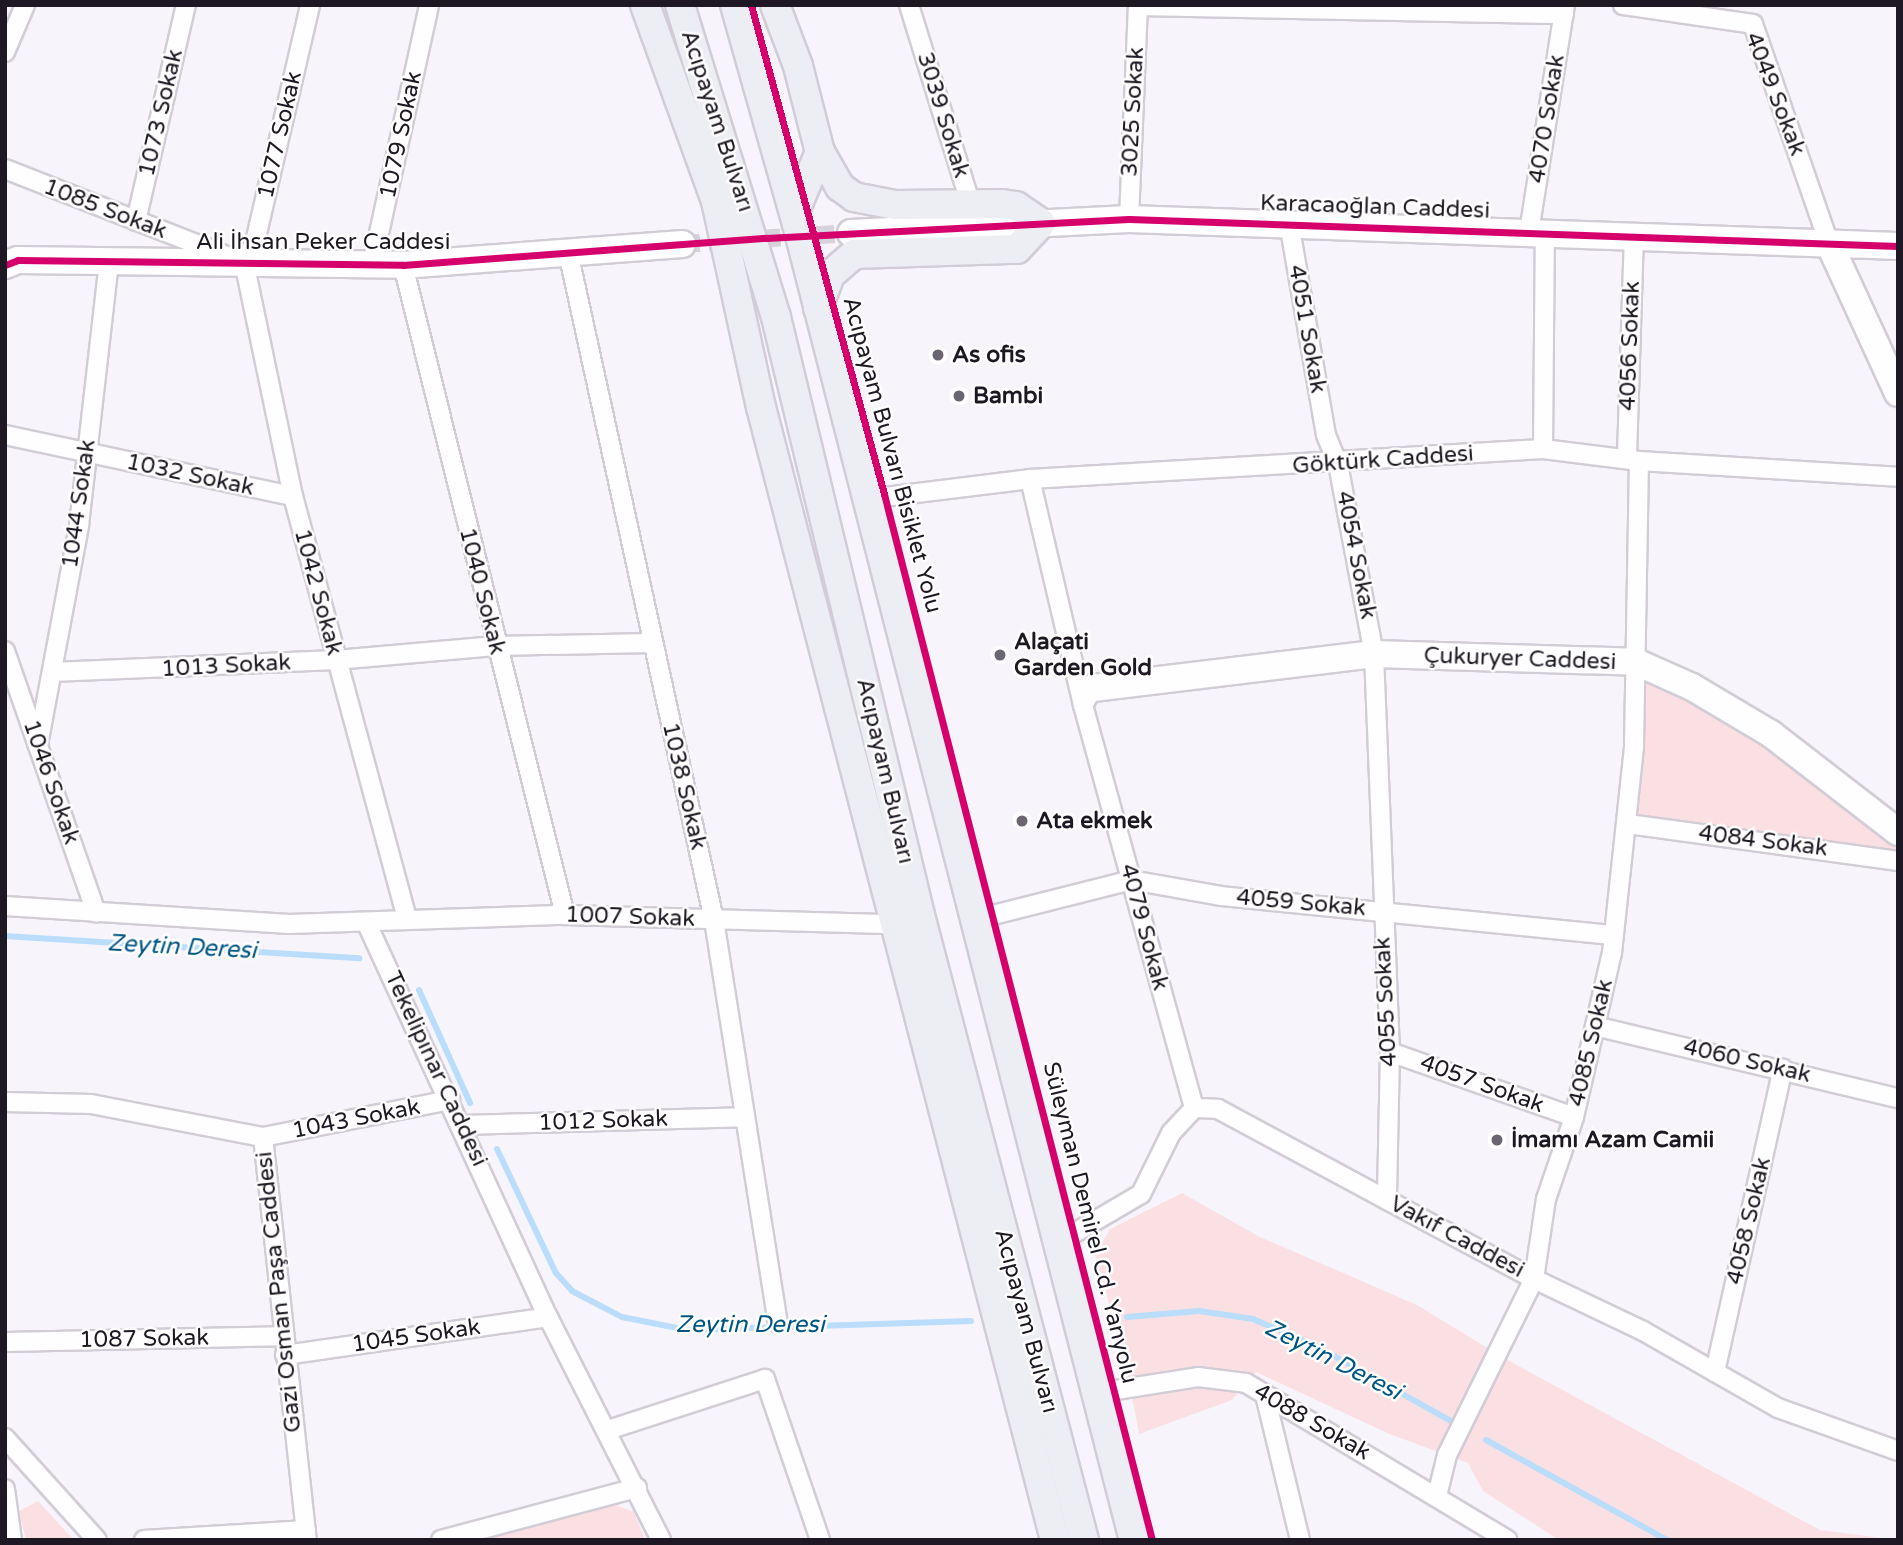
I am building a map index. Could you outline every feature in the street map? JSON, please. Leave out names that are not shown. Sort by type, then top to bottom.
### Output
[{"type":"main road","points":[[645,5],[716,201],[761,407],[1055,1540]]},
{"type":"main road","name":"Acıpayam Bulvarı","points":[[680,5],[776,317],[919,915],[1084,1540]]},
{"type":"main road","name":"Acıpayam Bulvarı","points":[[735,5],[794,213],[1059,1237],[1134,1540]]},
{"type":"main road","points":[[775,5],[798,66],[820,152],[840,187],[854,197],[895,205],[974,214],[1016,206],[1041,223],[1017,249],[854,254],[830,275],[818,308]]},
{"type":"main road","points":[[794,213],[820,152]]},
{"type":"street","points":[[5,52],[25,5]]},
{"type":"street","name":"1073 Sokak","points":[[136,222],[186,5]]},
{"type":"street","name":"1077 Sokak","points":[[244,262],[255,242],[310,5]]},
{"type":"street","name":"1079 Sokak","points":[[372,265],[429,5]]},
{"type":"street","name":"3039 Sokak","points":[[909,5],[974,214]]},
{"type":"street","name":"4049 Sokak","points":[[1623,5],[1753,24],[1829,243]]},
{"type":"street","points":[[1138,6],[1564,10]]},
{"type":"street","name":"3025 Sokak","points":[[1129,219],[1138,6]]},
{"type":"street","name":"4070 Sokak","points":[[1543,449],[1537,232],[1564,10]]},
{"type":"street","name":"1085 Sokak","points":[[5,169],[244,262]]},
{"type":"street","points":[[852,233],[974,214]]},
{"type":"street","name":"Karacaoğlan Caddesi","points":[[1041,223],[1129,219],[1289,223],[1898,246]]},
{"type":"street","name":"4051 Sokak","points":[[1289,223],[1326,435]]},
{"type":"street","name":"4056 Sokak","points":[[1634,236],[1636,655]]},
{"type":"street","points":[[1829,243],[1898,393]]},
{"type":"street","name":"Ali İhsan Peker Caddesi","points":[[5,265],[18,260],[403,265],[682,244]]},
{"type":"street","name":"1038 Sokak","points":[[568,252],[714,920],[743,1116],[778,1323]]},
{"type":"street","name":"1044 Sokak","points":[[38,745],[79,526],[108,262]]},
{"type":"street","name":"1042 Sokak","points":[[244,262],[293,496],[407,918]]},
{"type":"street","name":"1040 Sokak","points":[[403,265],[495,646],[565,915]]},
{"type":"street","name":"1032 Sokak","points":[[5,435],[293,496]]},
{"type":"street","name":"4054 Sokak","points":[[1326,435],[1338,464],[1375,666]]},
{"type":"street","name":"Göktürk Caddesi","points":[[868,499],[1030,479],[1338,464],[1543,449],[1898,477]]},
{"type":"street","name":"4079 Sokak","points":[[1030,479],[1088,697],[1131,880],[1194,1108]]},
{"type":"street","name":"1013 Sokak","points":[[51,672],[336,660],[495,646],[652,643]]},
{"type":"street","name":"1046 Sokak","points":[[5,651],[96,913]]},
{"type":"street","name":"Çukuryer Caddesi","points":[[1088,697],[1375,666],[1636,655],[1770,734],[1898,832]]},
{"type":"street","name":"4085 Sokak","points":[[1437,1496],[1447,1455],[1534,1279],[1546,1199],[1574,1117],[1613,935],[1628,824],[1636,655]]},
{"type":"street","name":"4055 Sokak","points":[[1375,666],[1381,910],[1390,1052],[1387,1200]]},
{"type":"street","name":"4084 Sokak","points":[[1628,824],[1898,861]]},
{"type":"street","name":"4059 Sokak","points":[[993,915],[1131,880],[1221,896],[1613,935]]},
{"type":"street","points":[[5,906],[96,913],[368,924]]},
{"type":"street","name":"1007 Sokak","points":[[368,924],[407,918],[565,915],[893,924]]},
{"type":"street","name":"Tekelipınar Caddesi","points":[[368,924],[548,1317],[608,1430],[661,1540]]},
{"type":"street","name":"4060 Sokak","points":[[1595,1026],[1898,1098]]},
{"type":"street","name":"4057 Sokak","points":[[1390,1052],[1574,1117]]},
{"type":"street","name":"4058 Sokak","points":[[1715,1372],[1783,1069]]},
{"type":"street","name":"1043 Sokak","points":[[263,1137],[450,1100]]},
{"type":"street","name":"Gazi Osman Paşa Caddesi","points":[[5,1102],[91,1104],[263,1137],[282,1336],[307,1535]]},
{"type":"street","points":[[1059,1237],[1072,1235],[1140,1194],[1171,1133],[1194,1108]]},
{"type":"street","name":"Vakıf Caddesi","points":[[1194,1108],[1219,1109],[1778,1408],[1898,1451]]},
{"type":"street","name":"1012 Sokak","points":[[462,1125],[743,1116]]},
{"type":"street","name":"1045 Sokak","points":[[285,1355],[548,1317]]},
{"type":"street","name":"1087 Sokak","points":[[5,1342],[282,1336]]},
{"type":"street","name":"4088 Sokak","points":[[1097,1393],[1198,1377],[1246,1383],[1507,1540]]},
{"type":"street","points":[[608,1430],[765,1379],[820,1540]]},
{"type":"street","points":[[1265,1395],[1300,1540]]},
{"type":"street","points":[[5,1438],[97,1540]]},
{"type":"street","points":[[441,1540],[637,1488]]},
{"type":"street","points":[[5,1489],[12,1540]]},
{"type":"street","points":[[144,1540],[307,1535]]},
{"type":"shaded area","points":[[1647,677],[1655,677],[1794,763],[1898,845],[1898,856],[1635,817]]},
{"type":"shaded area","points":[[1182,1193],[1260,1237],[1417,1305],[1504,1358],[1820,1530],[1898,1540],[1559,1540],[1483,1491],[1468,1463],[1387,1433],[1256,1372],[1232,1400],[1139,1434],[1126,1363],[1095,1254],[1110,1229]]},
{"type":"shaded area","points":[[38,1501],[74,1540],[26,1540],[19,1511]]},
{"type":"shaded area","points":[[613,1504],[634,1512],[645,1540],[476,1540]]},
{"type":"waterway","name":"Zeytin Deresi","points":[[5,936],[359,958]]},
{"type":"waterway","name":"Zeytin Deresi","points":[[419,990],[470,1103]]},
{"type":"waterway","name":"Zeytin Deresi","points":[[497,1149],[556,1273],[572,1291],[622,1317],[687,1330],[971,1321]]},
{"type":"waterway","name":"Zeytin Deresi","points":[[1127,1317],[1199,1311],[1253,1319],[1318,1347],[1451,1421]]},
{"type":"waterway","name":"Zeytin Deresi","points":[[1486,1440],[1667,1540]]},
{"type":"tunnel","points":[[682,244],[851,233]]},
{"type":"cycle path","name":"Acıpayam Bulvarı Bisiklet Yolu","points":[[751,5],[884,494],[1152,1540]]},
{"type":"cycle path","points":[[5,265],[18,260],[403,265],[766,238],[1129,219],[1898,246]]},
{"type":"place","name":"As ofis","points":[[938,355]]},
{"type":"place","name":"Bambi","points":[[959,396]]},
{"type":"place","name":"Alaçati Garden Gold","points":[[1000,655]]},
{"type":"place","name":"Ata ekmek","points":[[1022,821]]},
{"type":"place","name":"İmamı Azam Camii","points":[[1497,1140]]}]
